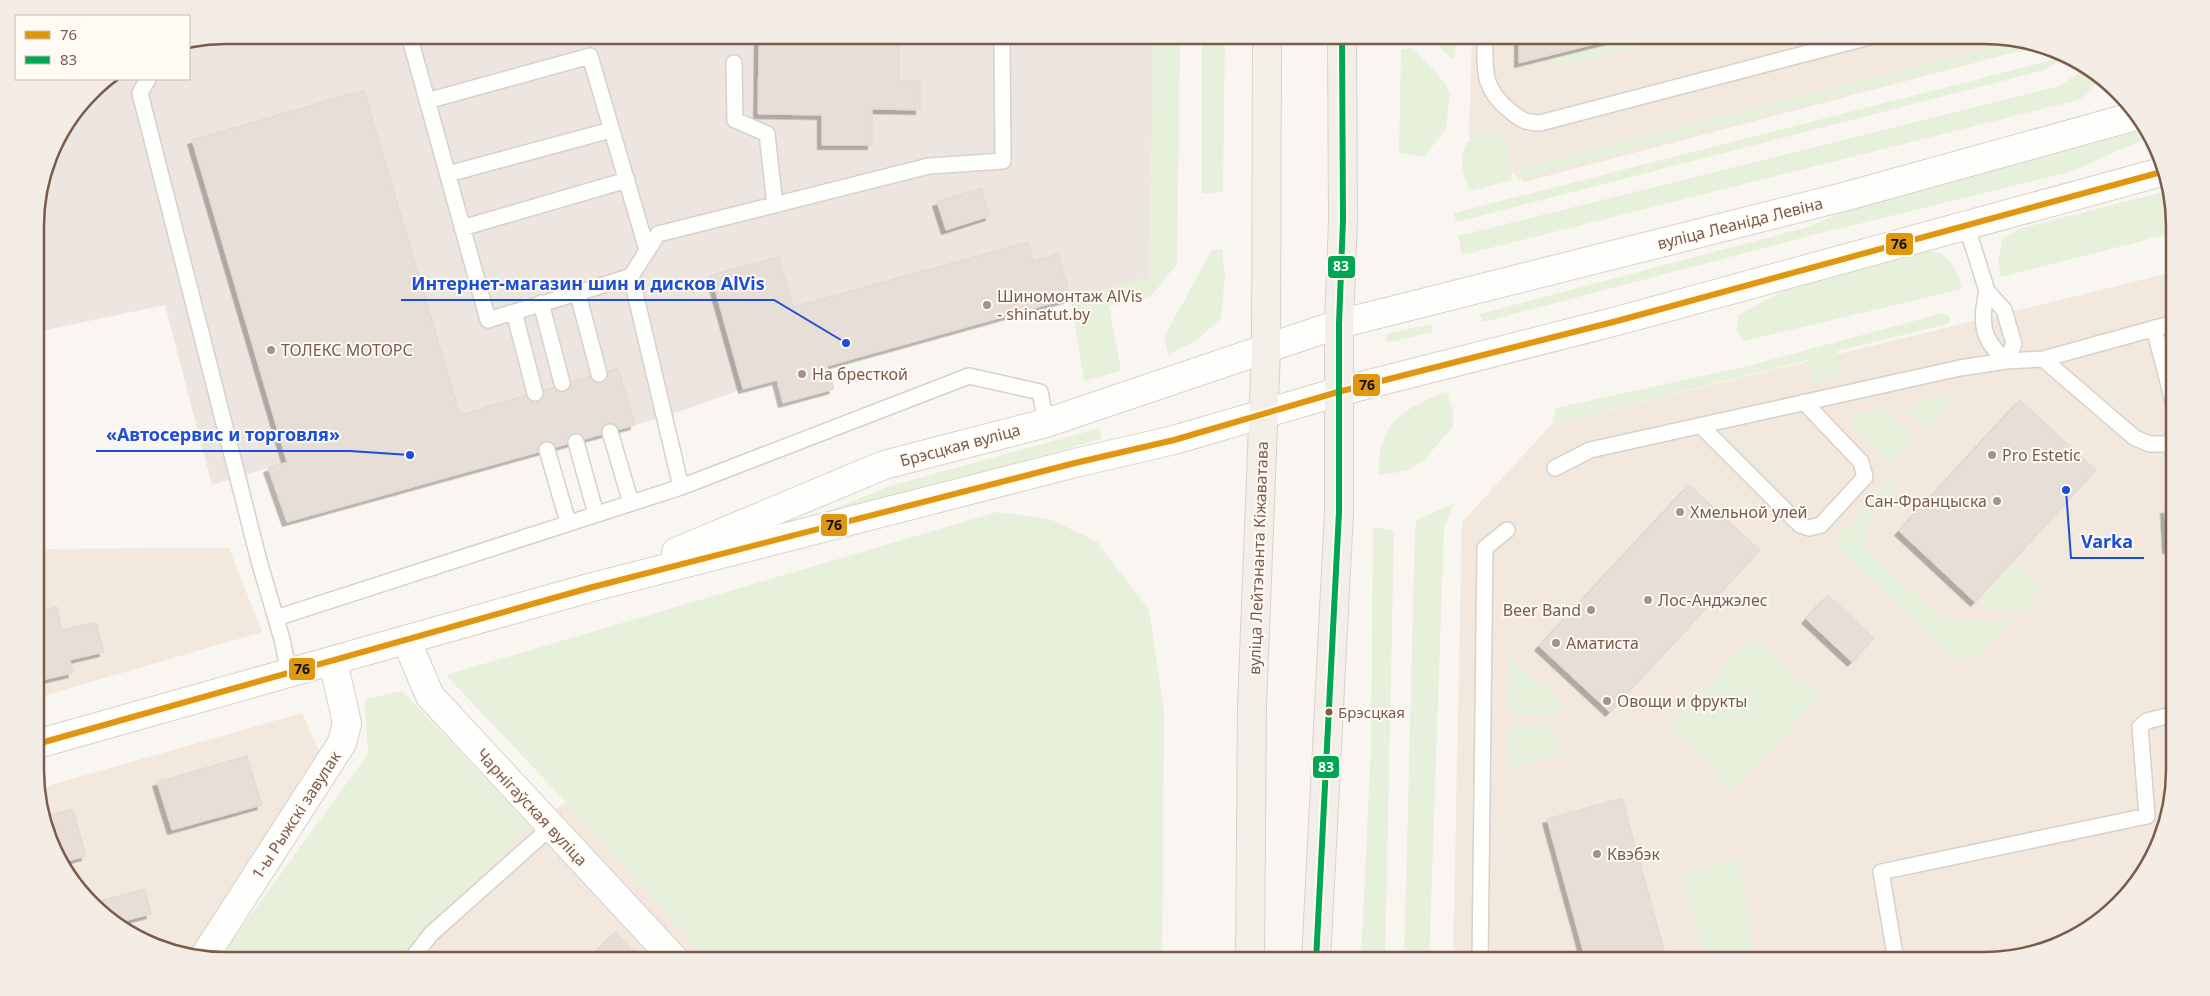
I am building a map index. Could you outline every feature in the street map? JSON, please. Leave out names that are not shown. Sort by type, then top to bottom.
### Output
[{"type":"main road","name":"вуліца Лейтэнанта Кіжаватава","points":[[1250,952],[1252,706],[1258,510],[1266,350],[1267,44]]},
{"type":"main road","points":[[1316,952],[1339,512],[1338,392],[1343,220],[1342,44]]},
{"type":"street","name":"вуліца Леаніда Левіна","points":[[1339,324],[1847,196],[2131,118]]},
{"type":"street","points":[[1338,392],[1617,321],[2159,173]]},
{"type":"street","name":"Брэсцкая вуліца","points":[[589,588],[884,465],[1046,423],[1339,324]]},
{"type":"street","name":"Брэсцкая вуліца","points":[[44,742],[407,642],[589,588],[1075,463],[1174,440],[1338,392]]},
{"type":"street","name":"Чарнігаўская вуліца","points":[[407,642],[430,696],[550,828],[667,952]]},
{"type":"street","name":"1-ы Рыжскі завулак","points":[[208,951],[342,744],[347,723],[333,661]]},
{"type":"lane","points":[[411,44],[488,320],[540,303],[578,294],[631,276],[658,234],[929,166],[1004,161],[1002,44]]},
{"type":"lane","points":[[1485,44],[1485,77],[1489,86],[1496,99],[1526,124],[1540,124],[1843,44]]},
{"type":"lane","points":[[427,101],[590,56],[647,250]]},
{"type":"lane","points":[[734,63],[735,120],[767,134],[775,205]]},
{"type":"lane","points":[[147,80],[140,93],[289,673]]},
{"type":"lane","points":[[448,174],[611,130]]},
{"type":"lane","points":[[462,228],[626,180]]},
{"type":"lane","points":[[1966,224],[1987,291],[2004,310],[2014,344],[2006,361]]},
{"type":"lane","points":[[631,276],[681,488]]},
{"type":"lane","points":[[1987,291],[1982,316],[1991,348],[2006,361]]},
{"type":"lane","points":[[578,294],[599,374]]},
{"type":"lane","points":[[540,303],[562,383]]},
{"type":"lane","points":[[514,312],[535,393]]},
{"type":"lane","points":[[1555,468],[1590,450],[1804,402],[2006,361],[2043,359],[2166,325]]},
{"type":"lane","points":[[2154,328],[2166,374]]},
{"type":"lane","points":[[2043,359],[2135,438],[2150,444],[2166,444]]},
{"type":"lane","points":[[276,618],[568,522],[681,488],[969,376],[1040,392],[1046,423]]},
{"type":"lane","points":[[1701,426],[1800,525],[1809,528],[1821,525],[1865,477],[1861,462],[1804,402]]},
{"type":"lane","points":[[610,432],[631,503]]},
{"type":"lane","points":[[576,442],[596,514]]},
{"type":"lane","points":[[547,450],[568,522]]},
{"type":"lane","points":[[1480,952],[1485,548],[1508,530]]},
{"type":"lane","points":[[1894,952],[1881,872],[2147,816],[2140,727],[2147,721],[2166,716]]},
{"type":"lane","points":[[417,952],[431,934],[550,828]]},
{"type":"shaded area","points":[[214,44],[1154,44],[1149,278],[827,366],[834,389],[783,403],[776,380],[743,389],[664,417],[287,522],[268,468],[212,485],[165,305],[44,330],[45,202],[53,167],[62,145],[81,115],[97,97],[116,80],[190,80],[190,47]]},
{"type":"shaded area","points":[[1472,44],[1996,44],[2027,49],[1524,182],[1469,137]]},
{"type":"shaded area","points":[[2166,274],[2166,782],[2163,806],[2157,829],[2148,851],[2129,881],[2095,915],[2065,934],[2043,943],[2008,951],[1453,952],[1462,522],[1552,424]]},
{"type":"shaded area","points":[[229,548],[262,632],[44,696],[44,549]]},
{"type":"shaded area","points":[[302,713],[323,759],[224,900],[195,950],[167,943],[145,934],[115,915],[97,899],[81,881],[62,851],[53,829],[44,787]]},
{"type":"shaded area","points":[[566,802],[701,952],[406,952],[432,921],[530,826]]},
{"type":"green space","points":[[1154,44],[1180,44],[1177,264],[1151,296],[1109,306],[1121,371],[1084,381],[1071,298],[1149,278]]},
{"type":"green space","points":[[1202,44],[1225,44],[1223,192],[1202,194]]},
{"type":"green space","points":[[1437,44],[1456,44],[1453,60]]},
{"type":"green space","points":[[1604,44],[1643,44],[1638,48],[1561,66],[1548,59]]},
{"type":"green space","points":[[2002,44],[2027,49],[1518,179],[1517,169]]},
{"type":"green space","points":[[1413,48],[1445,83],[1450,93],[1446,129],[1424,157],[1399,153],[1401,49]]},
{"type":"green space","points":[[2057,59],[2060,60],[2045,70],[1456,222],[1454,213]]},
{"type":"green space","points":[[2081,72],[2096,82],[2093,88],[2082,99],[1462,255],[1458,236],[2059,86]]},
{"type":"green space","points":[[2140,131],[2144,139],[2070,172],[1817,234],[1483,322],[1480,314],[1808,227],[1876,197]]},
{"type":"green space","points":[[1484,132],[1497,133],[1507,142],[1512,180],[1470,191],[1462,165],[1462,157],[1468,142],[1474,136]]},
{"type":"green space","points":[[2163,192],[2166,235],[2001,277],[1998,260],[2003,238],[2022,228]]},
{"type":"green space","points":[[1222,249],[1225,276],[1221,318],[1196,341],[1168,354],[1164,337],[1212,250]]},
{"type":"green space","points":[[1924,251],[1946,257],[1954,267],[1962,289],[1744,341],[1737,332],[1738,315],[1797,284]]},
{"type":"green space","points":[[1943,313],[1949,316],[1950,321],[1948,324],[1837,351],[1841,376],[1815,384],[1808,360],[1552,424],[1556,408],[1748,366]]},
{"type":"green space","points":[[1432,324],[1433,332],[1390,342],[1386,341],[1386,335],[1391,333]]},
{"type":"green space","points":[[1447,391],[1453,413],[1452,428],[1423,461],[1406,471],[1379,475],[1382,442],[1395,420],[1417,405]]},
{"type":"green space","points":[[1958,394],[1928,430],[1907,411],[1916,402]]},
{"type":"green space","points":[[1885,409],[1914,437],[1892,463],[1851,426],[1851,419],[1855,414]]},
{"type":"green space","points":[[1100,428],[1101,439],[796,524],[890,486]]},
{"type":"green space","points":[[1889,481],[1900,488],[1868,523],[1865,548],[1941,619],[2010,622],[1981,653],[1954,659],[1832,544]]},
{"type":"green space","points":[[1453,504],[1444,528],[1429,952],[1404,952],[1415,531],[1417,520]]},
{"type":"green space","points":[[997,512],[1050,519],[1097,542],[1149,610],[1164,711],[1162,952],[701,952],[566,802],[446,675]]},
{"type":"green space","points":[[1373,527],[1394,531],[1385,952],[1361,952],[1371,746]]},
{"type":"green space","points":[[2014,563],[2041,588],[2021,612],[1976,607]]},
{"type":"green space","points":[[1752,637],[1802,684],[1806,680],[1822,695],[1730,793],[1715,777],[1718,773],[1669,725]]},
{"type":"green space","points":[[1509,655],[1565,707],[1556,717],[1508,714]]},
{"type":"green space","points":[[402,691],[530,826],[432,921],[406,952],[224,952],[368,754],[365,699]]},
{"type":"green space","points":[[1553,726],[1559,755],[1509,767],[1508,727]]},
{"type":"green space","points":[[1739,859],[1754,952],[1703,952],[1683,876]]},
{"type":"building","points":[[759,44],[899,44],[899,81],[920,81],[920,110],[872,109],[872,145],[822,145],[822,115],[758,114]]},
{"type":"building","points":[[1519,44],[1595,44],[1519,63]]},
{"type":"building","points":[[364,90],[460,415],[618,368],[635,425],[287,522],[268,468],[287,462],[192,140]]},
{"type":"building","points":[[981,188],[990,216],[946,230],[937,202]]},
{"type":"building","points":[[1028,242],[1033,261],[1058,254],[1071,298],[827,366],[834,389],[783,403],[777,380],[743,389],[711,275],[779,257],[793,307]]},
{"type":"building","name":"Сан-Францыска","points":[[2020,400],[2096,470],[1975,602],[1899,531]]},
{"type":"building","name":"Лос-Анджэлес","points":[[1689,485],[1760,550],[1610,712],[1539,646]]},
{"type":"building","points":[[1828,595],[1874,638],[1852,662],[1806,619]]},
{"type":"building","points":[[57,607],[62,630],[96,622],[104,652],[70,660],[73,673],[44,680],[44,610]]},
{"type":"building","points":[[247,756],[262,805],[172,830],[157,782]]},
{"type":"building","name":"Квэбэк","points":[[1622,798],[1665,952],[1584,952],[1547,819]]},
{"type":"building","points":[[73,809],[86,856],[68,861],[53,829],[49,815]]},
{"type":"building","points":[[145,889],[151,914],[124,921],[99,901]]},
{"type":"building","points":[[615,932],[636,952],[596,952]]},
{"type":"transit line","name":"83","points":[[1316,952],[1339,512],[1339,324],[1343,220],[1342,44]]},
{"type":"transit line","name":"76","points":[[44,742],[589,588],[1075,463],[1174,440],[1338,392],[1617,321],[2159,173]]},
{"type":"place","name":"Шиномонтаж AlVis - shinatut.by","points":[[987,305]]},
{"type":"place","name":"Интернет-магазин шин и дисков AlVis","points":[[846,343]]},
{"type":"place","name":"ТОЛЕКС МОТОРС","points":[[271,350]]},
{"type":"place","name":"На бресткой","points":[[802,374]]},
{"type":"place","name":"«Автосервис и торговля»","points":[[410,455]]},
{"type":"place","name":"Pro Estetic","points":[[1992,455]]},
{"type":"place","name":"Varka","points":[[2066,490]]},
{"type":"place","name":"Сан-Францыска","points":[[1997,501]]},
{"type":"place","name":"Хмельной улей","points":[[1680,512]]},
{"type":"place","name":"Лос-Анджэлес","points":[[1648,600]]},
{"type":"place","name":"Beer Band","points":[[1591,610]]},
{"type":"place","name":"Аматиста","points":[[1556,643]]},
{"type":"place","name":"Овощи и фрукты","points":[[1607,701]]},
{"type":"place","name":"Брэсцкая","points":[[1329,712]]},
{"type":"place","name":"Квэбэк","points":[[1597,854]]}]
